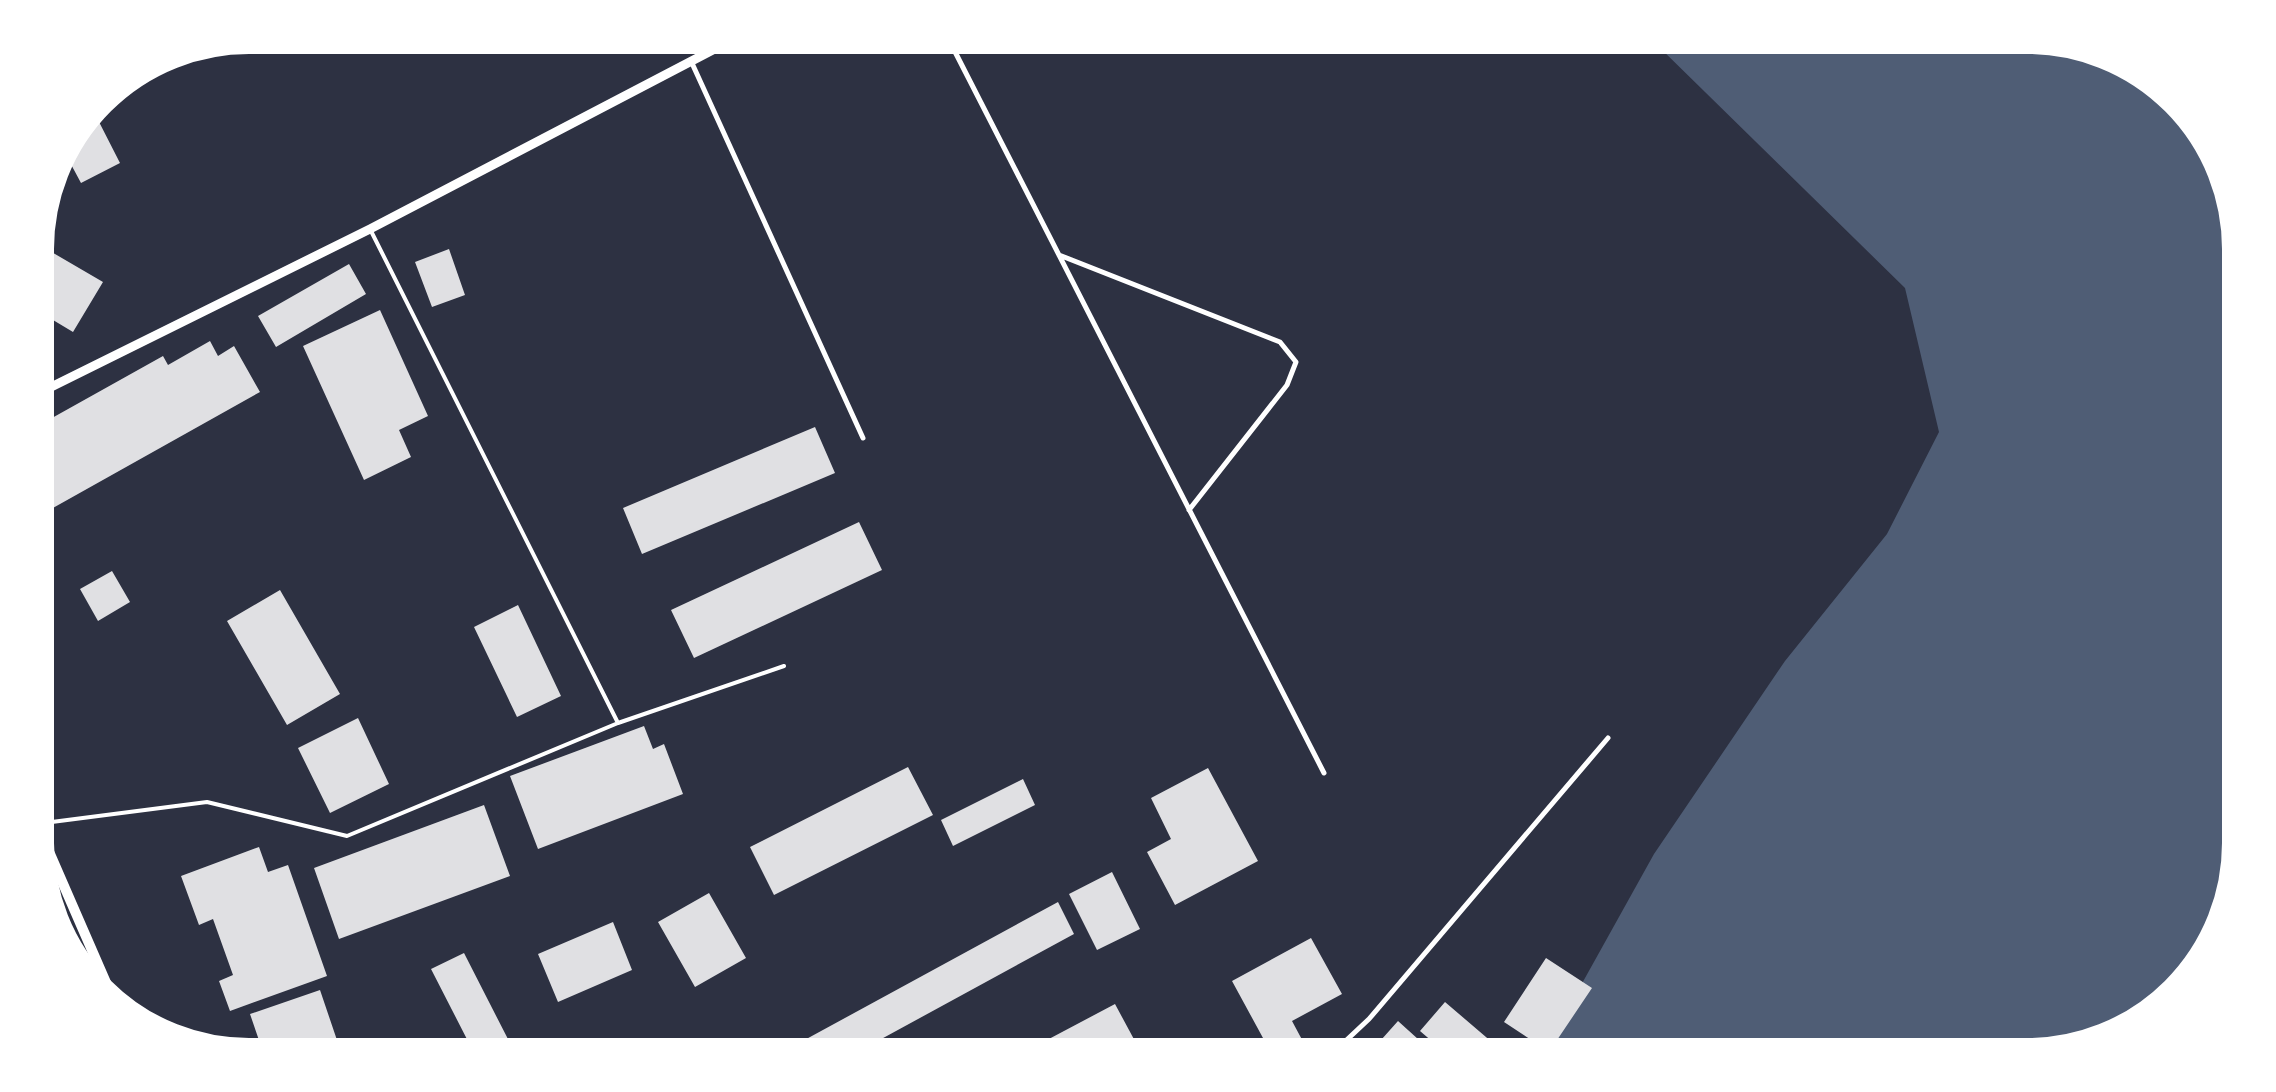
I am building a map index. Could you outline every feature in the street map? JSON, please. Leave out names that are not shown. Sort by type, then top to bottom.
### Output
[{"type":"main road","points":[[52,859],[104,977]]},
{"type":"street","points":[[51,387],[370,228],[710,51]]},
{"type":"street","points":[[955,51],[1324,774]]},
{"type":"street","points":[[691,61],[863,438]]},
{"type":"street","points":[[1059,255],[1280,342],[1296,362],[1287,385],[1190,510]]},
{"type":"street","points":[[1346,1041],[1369,1019],[1608,738]]},
{"type":"lane","points":[[370,228],[618,723]]},
{"type":"lane","points":[[51,821],[207,802],[347,836],[618,723],[784,666]]},
{"type":"water","points":[[1663,51],[2027,51],[2065,55],[2103,66],[2147,92],[2176,119],[2198,150],[2210,173],[2218,198],[2223,223],[2225,249],[2225,843],[2221,881],[2210,919],[2184,963],[2157,992],[2126,1014],[2103,1026],[2065,1037],[2027,1041],[1543,1041],[1575,996],[1654,854],[1785,661],[1887,534],[1939,432],[1905,288]]},
{"type":"building","points":[[98,121],[120,163],[81,183],[71,164],[85,139]]},
{"type":"building","points":[[449,249],[465,295],[432,307],[415,262]]},
{"type":"building","points":[[51,252],[103,282],[73,332],[51,319]]},
{"type":"building","points":[[349,264],[366,294],[276,347],[258,316]]},
{"type":"building","points":[[380,310],[428,416],[399,430],[411,457],[364,480],[303,346]]},
{"type":"building","points":[[210,341],[218,356],[234,346],[260,392],[51,509],[51,419],[163,356],[168,365]]},
{"type":"building","points":[[815,427],[835,473],[642,554],[623,508]]},
{"type":"building","points":[[859,522],[882,570],[694,658],[671,610]]},
{"type":"building","points":[[112,571],[130,602],[98,621],[80,589]]},
{"type":"building","points":[[280,590],[340,694],[287,725],[227,621]]},
{"type":"building","points":[[518,605],[561,696],[517,717],[474,627]]},
{"type":"building","points":[[358,718],[389,784],[330,813],[298,748]]},
{"type":"building","points":[[644,726],[653,749],[664,744],[683,794],[538,849],[510,776]]},
{"type":"building","points":[[908,767],[933,815],[774,895],[750,847]]},
{"type":"building","points":[[1208,768],[1258,861],[1175,905],[1147,852],[1171,839],[1151,798]]},
{"type":"building","points":[[1023,779],[1035,805],[953,846],[941,820]]},
{"type":"building","points":[[484,805],[510,876],[339,939],[314,868]]},
{"type":"building","points":[[259,847],[268,872],[288,865],[327,976],[230,1011],[219,981],[233,975],[213,919],[199,925],[181,876]]},
{"type":"building","points":[[1112,872],[1140,929],[1097,950],[1069,894]]},
{"type":"building","points":[[709,893],[746,958],[695,987],[658,922]]},
{"type":"building","points":[[1058,902],[1074,934],[878,1041],[803,1041]]},
{"type":"building","points":[[613,922],[632,970],[558,1002],[538,954]]},
{"type":"building","points":[[1311,938],[1342,994],[1292,1021],[1303,1041],[1265,1041],[1232,981]]},
{"type":"building","points":[[464,953],[509,1041],[468,1041],[431,969]]},
{"type":"building","points":[[1546,958],[1592,988],[1556,1041],[1533,1041],[1504,1022]]},
{"type":"building","points":[[320,990],[337,1041],[259,1041],[250,1014]]},
{"type":"building","points":[[1445,1002],[1491,1041],[1432,1041],[1420,1031]]},
{"type":"building","points":[[1115,1004],[1135,1041],[1045,1041]]},
{"type":"building","points":[[1398,1021],[1420,1041],[1380,1041]]}]
